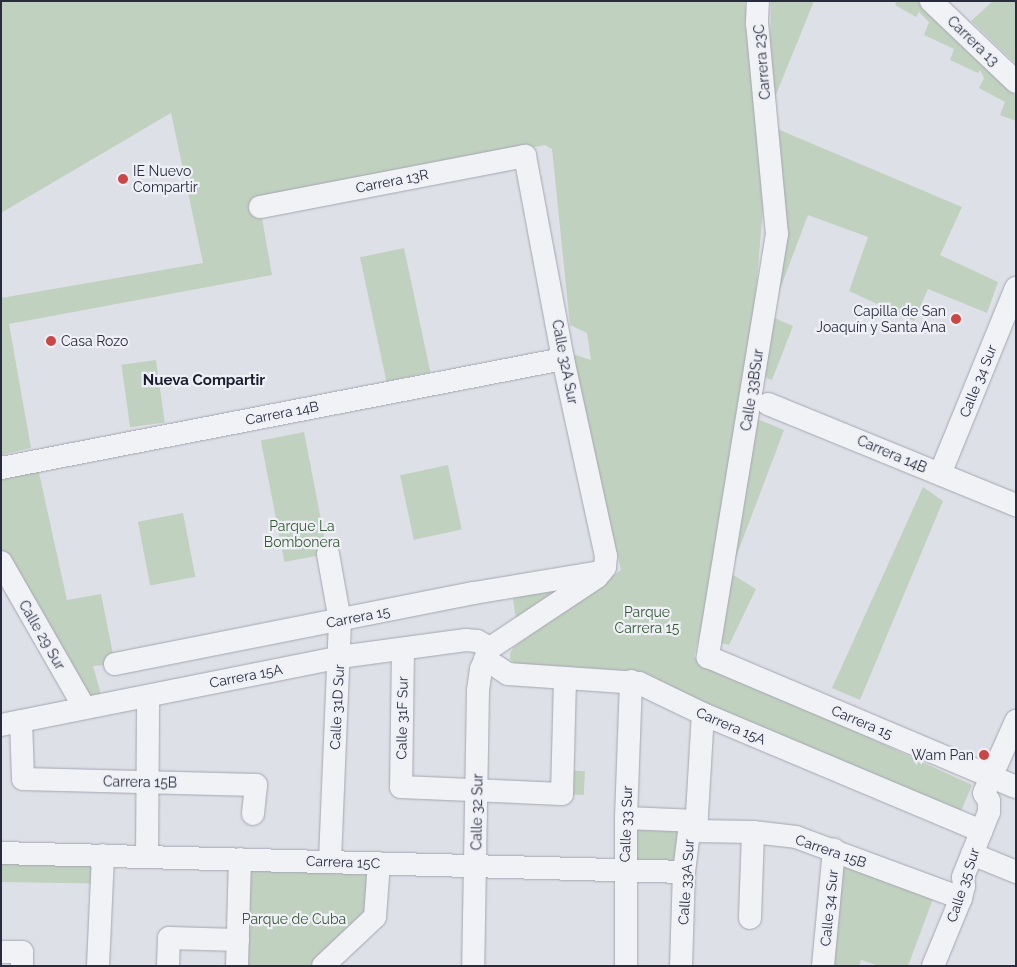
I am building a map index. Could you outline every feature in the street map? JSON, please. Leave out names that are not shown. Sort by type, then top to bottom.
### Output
[{"type":"street","name":"Carrera 23C","points":[[758,1],[757,23],[768,122]]},
{"type":"street","name":"Carrera 13","points":[[931,1],[1016,82]]},
{"type":"street","name":"Calle 33BSur","points":[[708,657],[777,234],[768,122]]},
{"type":"street","name":"Carrera 13R","points":[[260,207],[525,156]]},
{"type":"street","name":"Calle 32A Sur","points":[[525,156],[563,358],[606,556],[603,569]]},
{"type":"street","name":"Calle 34 Sur","points":[[940,474],[1016,288]]},
{"type":"street","name":"Carrera 14B","points":[[1,468],[563,358]]},
{"type":"street","name":"Carrera 14B","points":[[768,404],[1016,504]]},
{"type":"street","name":"Calle 31D Sur","points":[[328,554],[340,621],[340,658],[330,862]]},
{"type":"street","name":"Calle 29 Sur","points":[[1,562],[84,707]]},
{"type":"street","name":"Carrera 15","points":[[115,664],[603,569]]},
{"type":"street","points":[[488,653],[597,577],[603,569]]},
{"type":"street","name":"Carrera 15A","points":[[11,723],[84,707],[340,658],[466,640],[477,641],[508,674],[631,681],[703,714],[981,831]]},
{"type":"street","name":"Calle 31F Sur","points":[[403,649],[400,787],[478,792]]},
{"type":"street","name":"Calle 32 Sur","points":[[473,966],[478,792],[478,691],[481,669],[488,653]]},
{"type":"street","name":"Carrera 15","points":[[708,657],[1016,787]]},
{"type":"street","points":[[478,792],[562,794],[565,678]]},
{"type":"street","name":"Calle 33 Sur","points":[[626,966],[625,870],[631,681]]},
{"type":"street","points":[[147,857],[148,696]]},
{"type":"street","name":"Calle 33A Sur","points":[[682,966],[684,872],[689,832],[696,826],[703,714]]},
{"type":"street","name":"Calle 35 Sur","points":[[933,966],[961,898],[964,886],[963,877],[989,812],[989,801],[984,793],[1016,720]]},
{"type":"street","name":"Carrera 15B","points":[[11,723],[23,779],[256,785],[254,814]]},
{"type":"street","name":"Carrera 15B","points":[[626,818],[796,837],[961,898]]},
{"type":"street","points":[[750,918],[753,832]]},
{"type":"street","name":"Calle 34 Sur","points":[[823,966],[834,850]]},
{"type":"street","name":"Carrera 15C","points":[[1,852],[684,872]]},
{"type":"street","points":[[972,854],[1016,872]]},
{"type":"street","points":[[98,966],[103,855]]},
{"type":"street","points":[[237,966],[240,859]]},
{"type":"street","points":[[323,966],[376,917],[379,863]]},
{"type":"street","points":[[168,966],[169,938],[238,940]]},
{"type":"green space","name":"Parque Carrera 15","points":[[1,1],[745,1],[763,209],[752,338],[721,550],[694,657],[972,785],[959,816],[630,671],[515,664],[510,659],[510,653],[514,647],[621,570],[572,354],[591,360],[587,333],[570,325],[552,149],[545,145],[259,201],[272,275],[9,324],[31,448],[1,455],[1,298],[203,263],[171,113],[1,213]]},
{"type":"green space","points":[[771,1],[814,1],[775,97],[770,39]]},
{"type":"green space","points":[[897,1],[917,1],[1016,96],[1016,121],[1000,115],[1005,102],[979,88],[984,78],[980,70],[978,73],[950,60],[954,49],[924,35],[929,22],[919,12],[916,17],[895,5]]},
{"type":"green space","points":[[993,1],[1016,1],[1016,64],[971,21]]},
{"type":"green space","points":[[775,128],[962,207],[940,255],[998,282],[987,313],[928,289],[914,321],[849,291],[868,237],[808,215],[770,316],[793,326],[772,380],[758,375]]},
{"type":"green space","points":[[404,248],[430,372],[386,382],[360,257]]},
{"type":"green space","points":[[156,360],[165,422],[130,427],[121,365]]},
{"type":"green space","points":[[757,419],[784,430],[730,573],[756,589],[729,645],[717,642]]},
{"type":"green space","name":"Parque La Bombonera","points":[[304,432],[328,554],[284,562],[261,440]]},
{"type":"green space","points":[[448,465],[462,530],[414,540],[400,475]]},
{"type":"green space","points":[[38,468],[67,600],[101,594],[115,664],[93,666],[102,698],[89,700],[1,550],[1,475]]},
{"type":"green space","points":[[923,487],[943,501],[860,700],[832,688]]},
{"type":"green space","points":[[183,513],[195,577],[150,586],[138,522]]},
{"type":"green space","points":[[581,577],[516,619],[511,586]]},
{"type":"green space","points":[[563,770],[585,771],[584,795],[562,794]]},
{"type":"green space","points":[[631,828],[685,831],[683,864],[629,861]]},
{"type":"green space","points":[[840,858],[934,896],[908,966],[879,966],[861,960],[859,966],[828,966]]},
{"type":"green space","points":[[1,859],[92,861],[92,884],[1,882]]},
{"type":"green space","name":"Parque de Cuba","points":[[247,870],[371,875],[371,913],[314,966],[243,966]]},
{"type":"place","name":"IE Nuevo Compartir","points":[[123,179]]},
{"type":"place","name":"Capilla de San Joaquín y Santa Ana","points":[[956,319]]},
{"type":"place","name":"Casa Rozo","points":[[51,341]]},
{"type":"place","name":"Wam Pan","points":[[984,755]]},
{"type":"district","name":"Nueva Compartir","points":[[204,381]]}]
